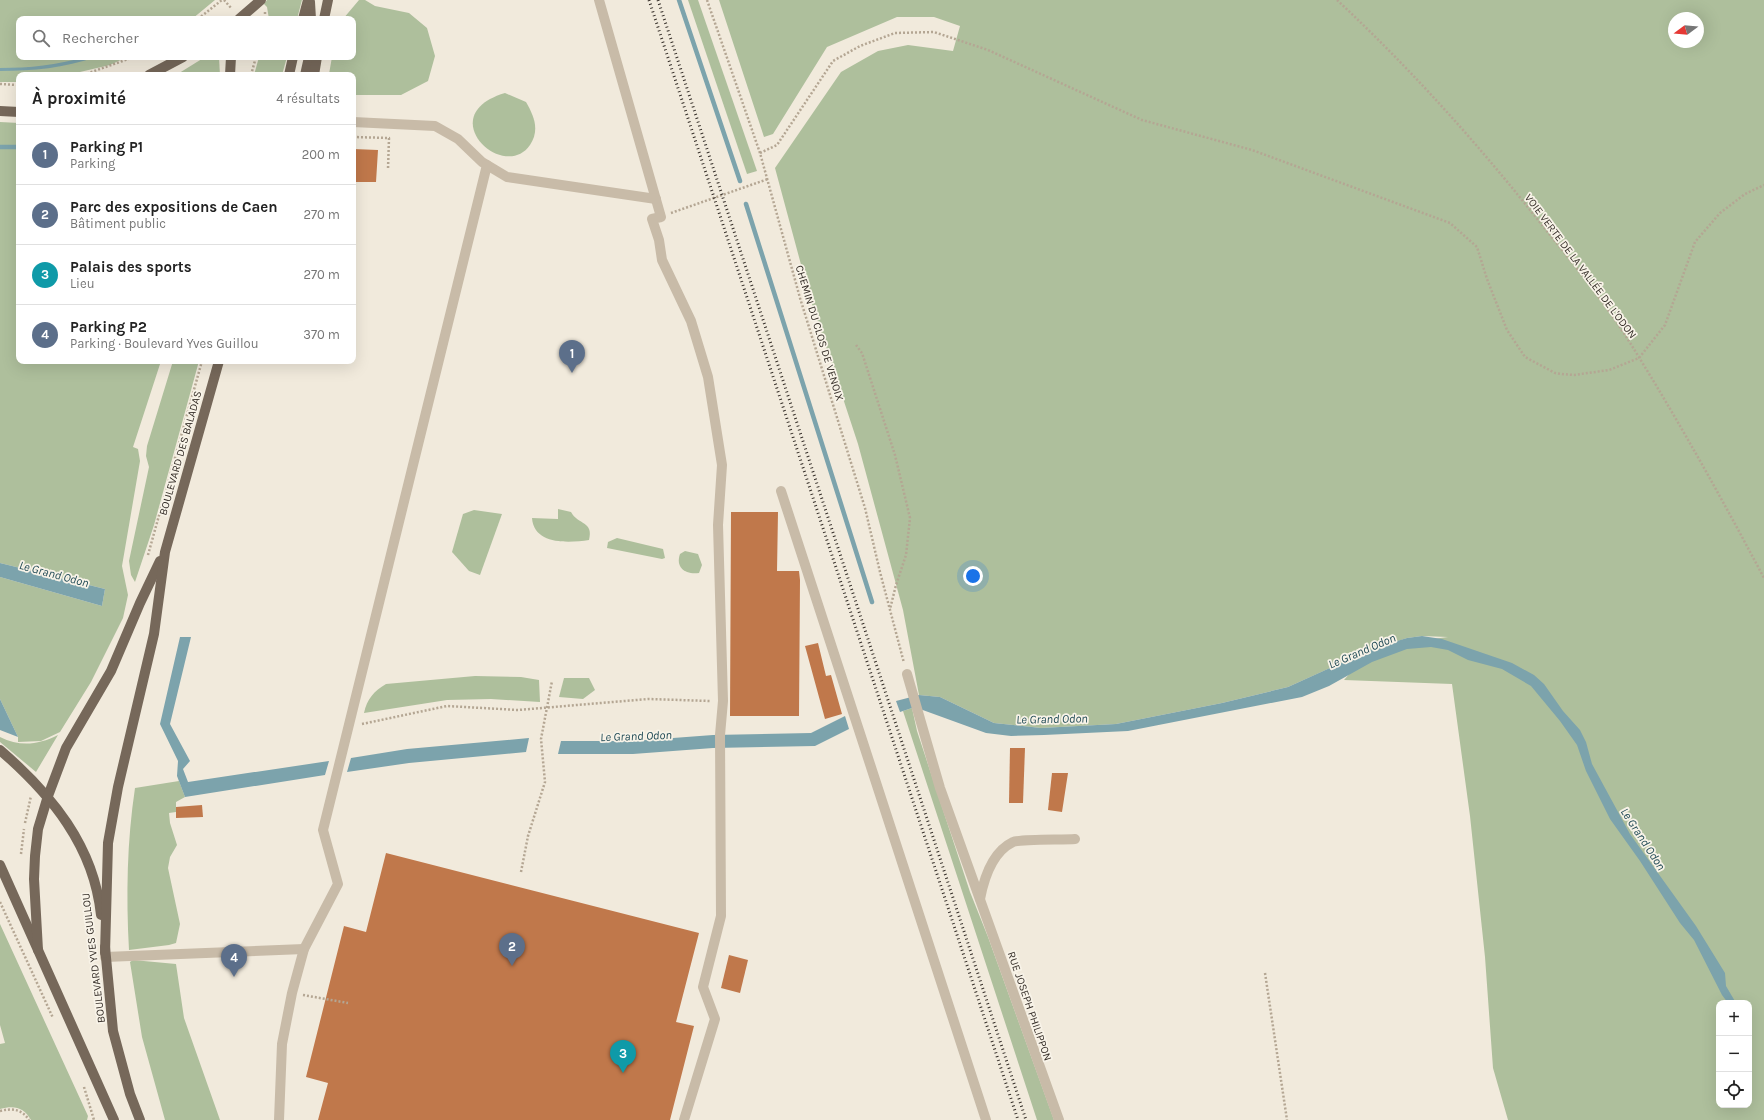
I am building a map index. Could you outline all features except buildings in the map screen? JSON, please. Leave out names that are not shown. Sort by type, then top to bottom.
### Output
[{"type":"main road","points":[[242,16],[261,0]]},
{"type":"main road","points":[[304,16],[309,0]]},
{"type":"main road","points":[[309,0],[311,16]]},
{"type":"main road","points":[[325,16],[328,0]]},
{"type":"main road","points":[[155,72],[177,60]]},
{"type":"main road","points":[[230,72],[231,60]]},
{"type":"main road","points":[[289,72],[292,60]]},
{"type":"main road","points":[[306,72],[308,60]]},
{"type":"main road","points":[[314,72],[316,60]]},
{"type":"main road","points":[[0,111],[16,112]]},
{"type":"main road","name":"BOULEVARD DES BALADAS","points":[[165,552],[218,364]]},
{"type":"main road","points":[[38,950],[34,879],[38,829],[48,796],[66,748],[111,671],[140,603],[165,552]]},
{"type":"main road","points":[[105,955],[108,843],[118,787],[154,634],[165,552]]},
{"type":"main road","name":"BOULEVARD YVES GUILLOU","points":[[0,750],[48,796],[72,829],[90,865],[96,883],[100,906],[113,1031],[130,1094],[140,1120]]},
{"type":"main road","points":[[0,865],[114,1120]]},
{"type":"street","points":[[599,0],[661,217],[652,219],[662,260],[691,321],[708,377],[722,465],[718,525],[723,701],[720,735],[721,916],[704,987],[715,1019],[684,1120]]},
{"type":"street","points":[[356,122],[434,126],[458,139],[488,165],[507,177],[656,199]]},
{"type":"street","points":[[279,1120],[282,1044],[292,993],[304,949],[338,884],[323,830],[488,165]]},
{"type":"street","points":[[781,491],[986,1120]]},
{"type":"street","name":"RUE JOSEPH PHILIPPON","points":[[907,674],[910,692],[940,788],[1058,1120]]},
{"type":"street","points":[[980,899],[985,875],[1002,850],[1014,841],[1075,840]]},
{"type":"street","points":[[105,955],[129,956],[304,949]]},
{"type":"path","points":[[202,16],[222,0]]},
{"type":"path","name":"CHEMIN DU CLOS DE VENOIX","points":[[707,0],[768,179],[800,298],[865,508],[907,674]]},
{"type":"path","name":"VOIE VERTE DE LA VALLÉE DE L'ODON","points":[[1337,0],[1375,36],[1439,102],[1520,197],[1572,262],[1626,337],[1716,489],[1764,578]]},
{"type":"path","points":[[760,153],[777,144],[833,61],[860,46],[895,33],[934,32],[988,50],[1142,120],[1252,150],[1450,223],[1477,247],[1487,279],[1507,330],[1525,357],[1555,373],[1574,375],[1609,370],[1638,358],[1665,325],[1695,242],[1720,213],[1745,194],[1764,185]]},
{"type":"path","points":[[91,72],[125,60]]},
{"type":"path","points":[[251,72],[255,60]]},
{"type":"path","points":[[0,84],[16,85]]},
{"type":"path","points":[[356,137],[389,138],[388,169]]},
{"type":"path","points":[[661,217],[768,179]]},
{"type":"path","points":[[856,345],[862,353],[895,455],[910,518],[906,555],[896,585],[890,610]]},
{"type":"path","points":[[147,559],[201,364]]},
{"type":"path","points":[[521,872],[528,836],[545,782],[541,739],[552,681]]},
{"type":"path","points":[[349,726],[447,706],[518,710],[546,709],[648,699],[723,701]]},
{"type":"path","points":[[0,902],[56,1026]]},
{"type":"path","points":[[1265,973],[1287,1120]]},
{"type":"path","points":[[292,993],[348,1003]]},
{"type":"path","points":[[83,1083],[94,1120]]},
{"type":"path","points":[[0,1111],[16,1109],[25,1114],[28,1120]]},
{"type":"green space","points":[[0,0],[215,0],[196,16],[16,16],[16,60],[121,60],[110,65],[80,72],[16,72],[16,82],[0,82]]},
{"type":"green space","points":[[267,0],[302,0],[298,16],[268,16],[267,7],[264,4]]},
{"type":"green space","points":[[359,0],[365,0],[375,6],[409,13],[427,28],[435,56],[428,81],[401,95],[356,95],[356,72],[329,72],[331,60],[356,60],[356,16],[346,16]]},
{"type":"green space","points":[[688,0],[698,0],[757,171],[747,174]]},
{"type":"green space","points":[[719,0],[1764,0],[1764,1120],[1508,1120],[1493,1068],[1485,957],[1470,816],[1452,684],[1344,680],[1370,650],[1288,687],[1222,703],[1116,724],[1041,728],[994,723],[940,697],[919,695],[903,610],[858,444],[810,298],[775,168],[841,72],[878,51],[908,45],[953,51],[960,26],[934,17],[897,17],[827,47],[773,134],[764,137]],"holes":[[[1422,636],[1448,637],[1386,645],[1407,638]]]},
{"type":"green space","points":[[200,60],[219,60],[220,72],[181,72]]},
{"type":"green space","points":[[258,60],[286,60],[283,72],[255,72]]},
{"type":"green space","points":[[505,93],[526,102],[535,123],[535,134],[530,145],[518,155],[505,156],[491,151],[480,142],[474,129],[474,116],[484,103]]},
{"type":"green space","points":[[0,122],[16,123],[16,364],[160,364],[133,447],[138,449],[140,461],[122,566],[128,595],[123,618],[91,682],[60,732],[41,741],[18,742],[18,737],[0,699],[0,577],[102,606],[105,589],[0,563]]},
{"type":"green space","points":[[172,364],[198,364],[154,525],[135,582],[131,575],[129,561],[149,467],[146,456],[147,446]]},
{"type":"green space","points":[[558,509],[571,512],[577,519],[587,526],[590,534],[589,540],[572,542],[553,540],[545,538],[539,533],[534,527],[532,518],[558,519]]},
{"type":"green space","points":[[474,510],[502,514],[480,575],[469,571],[452,552],[463,514]]},
{"type":"green space","points":[[617,538],[663,549],[665,558],[662,559],[607,548],[608,542]]},
{"type":"green space","points":[[685,551],[698,554],[702,565],[699,573],[686,572],[680,567],[680,554]]},
{"type":"green space","points":[[475,676],[521,677],[539,680],[540,702],[491,699],[447,700],[364,713],[372,696],[386,684]]},
{"type":"green space","points":[[564,678],[589,678],[595,690],[583,699],[559,697]]},
{"type":"green space","points":[[912,708],[917,731],[970,892],[988,937],[1054,1120],[1037,1120],[903,711]]},
{"type":"green space","points":[[58,735],[36,772],[0,742],[0,737],[15,742],[29,744],[43,741]]},
{"type":"green space","points":[[179,781],[185,797],[176,802],[176,812],[169,813],[170,823],[177,845],[170,857],[168,868],[180,924],[176,943],[129,950],[128,868],[130,828],[135,788]]},
{"type":"green space","points":[[0,924],[88,1116],[87,1120],[31,1120],[25,1112],[18,1108],[10,1107],[0,1109],[0,1044],[5,1043],[0,1025]]},
{"type":"green space","points":[[133,960],[176,964],[184,1018],[220,1120],[165,1120],[142,1037],[130,962]]},
{"type":"water","points":[[72,60],[87,60],[48,68],[0,71],[0,68],[43,66]]},
{"type":"water","points":[[0,563],[105,589],[102,606],[0,577]]},
{"type":"water","points":[[1422,636],[1442,639],[1512,663],[1534,675],[1544,684],[1563,711],[1580,730],[1586,742],[1592,764],[1630,834],[1696,926],[1725,973],[1726,986],[1734,1000],[1726,1000],[1722,995],[1694,940],[1680,923],[1640,861],[1610,819],[1586,771],[1577,745],[1560,721],[1531,686],[1502,669],[1468,660],[1448,650],[1431,647],[1407,649],[1372,662],[1329,686],[1302,697],[1128,731],[1011,736],[986,733],[920,709],[912,708],[900,712],[896,701],[919,695],[940,697],[994,723],[1041,728],[1116,724],[1222,703],[1288,687],[1374,648],[1407,638]]},
{"type":"water","points":[[180,637],[191,637],[170,724],[190,761],[183,769],[188,782],[329,761],[325,775],[185,797],[177,776],[178,761],[160,724]]},
{"type":"water","points":[[0,699],[18,737],[0,730]]},
{"type":"water","points":[[845,716],[849,729],[815,746],[713,748],[633,754],[558,754],[561,741],[633,741],[713,735],[811,733]]},
{"type":"water","points":[[529,738],[526,752],[409,763],[347,772],[351,758],[407,749]]},
{"type":"waterway","points":[[679,0],[740,181]]},
{"type":"waterway","points":[[0,147],[16,147]]},
{"type":"waterway","points":[[746,204],[872,602]]},
{"type":"railway","points":[[649,0],[1018,1120]]},
{"type":"railway","points":[[658,0],[1026,1120]]},
{"type":"place","name":"Parking P1","points":[[572,373]]},
{"type":"place","name":"Parc des expositions de Caen","points":[[512,966]]},
{"type":"place","name":"Parking P2","points":[[234,977]]},
{"type":"place","name":"Palais des sports","points":[[623,1073]]},
{"type":"water label","name":"Le Grand Odon","points":[[54,574]]},
{"type":"water label","name":"Le Grand Odon","points":[[1362,651]]},
{"type":"water label","name":"Le Grand Odon","points":[[1052,719]]},
{"type":"water label","name":"Le Grand Odon","points":[[636,736]]},
{"type":"water label","name":"Le Grand Odon","points":[[1643,839]]}]
